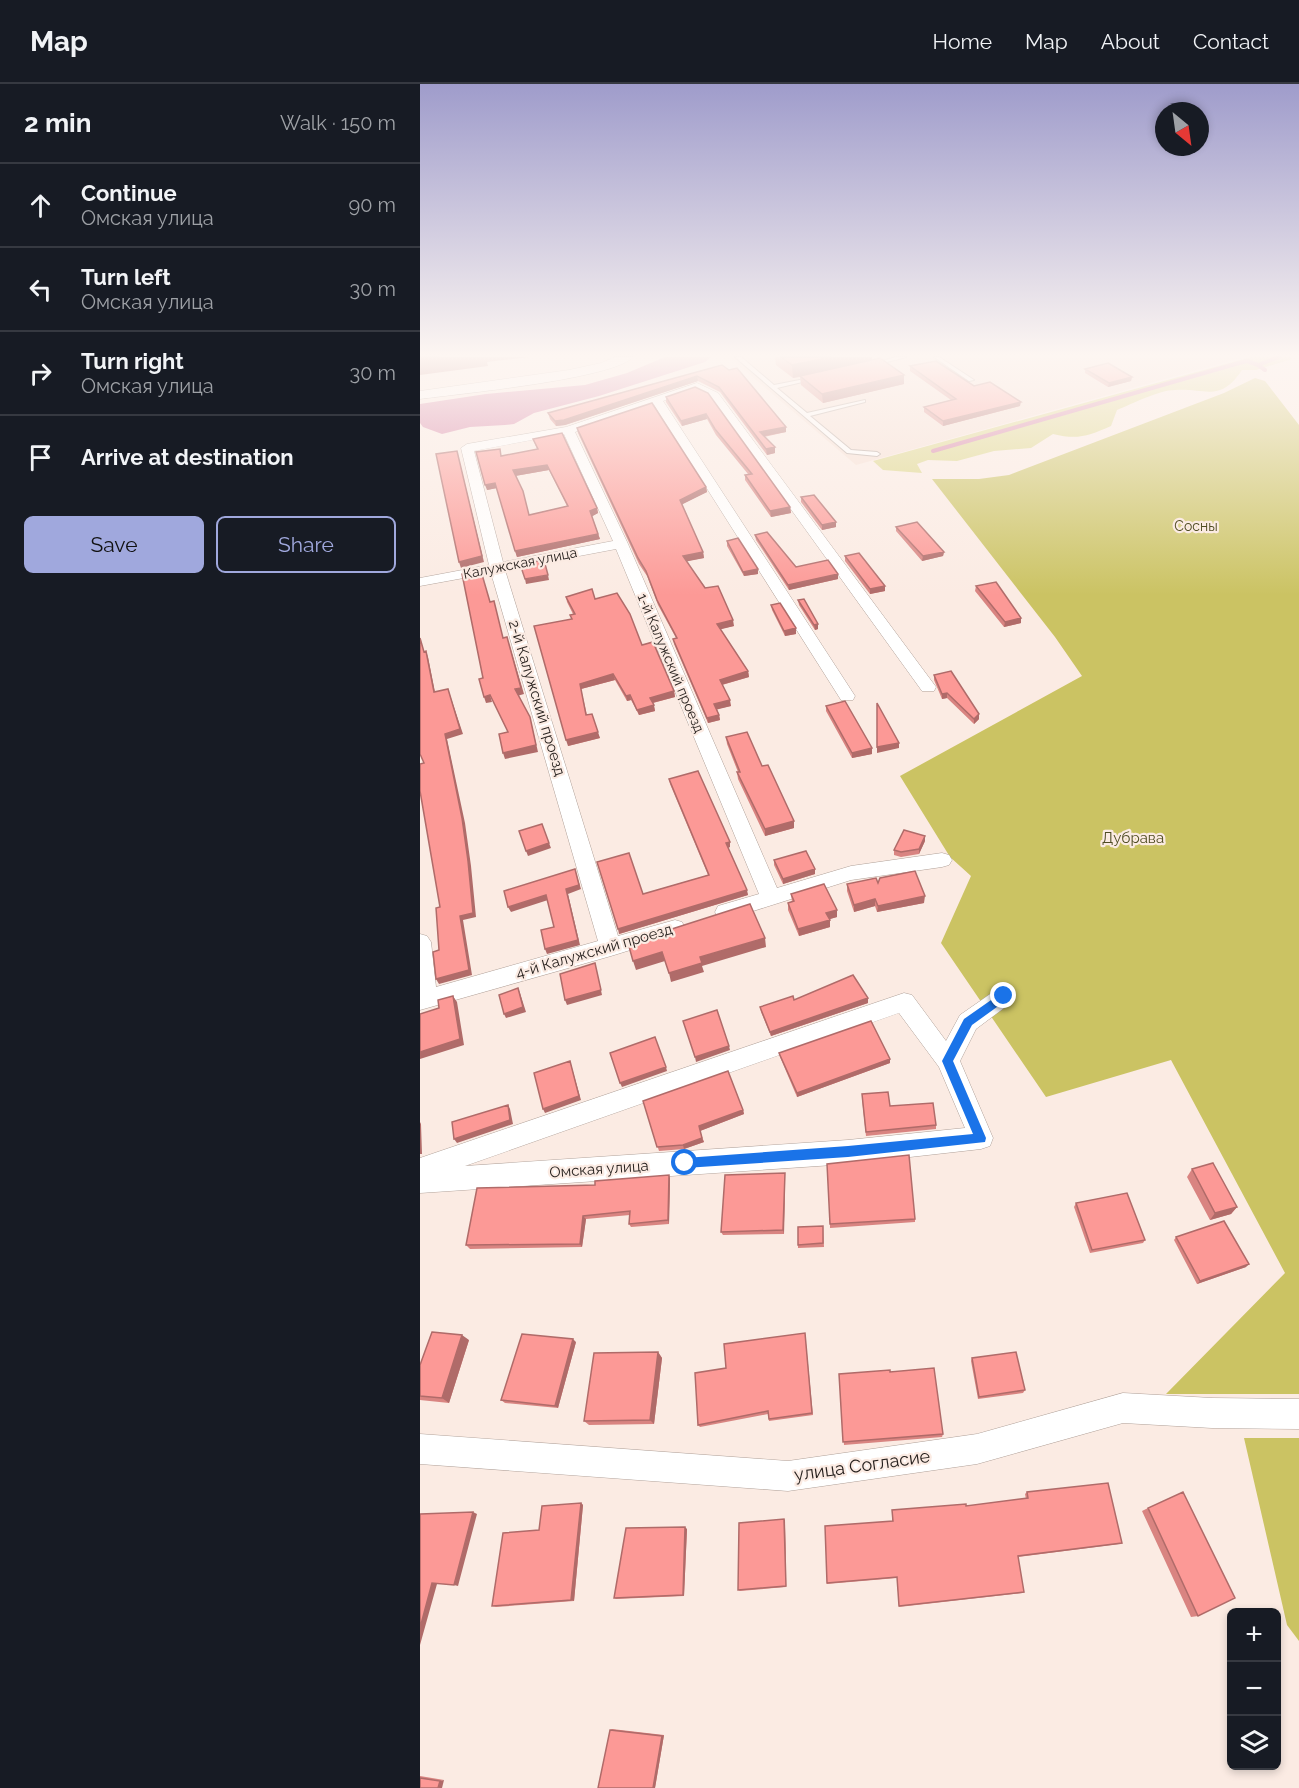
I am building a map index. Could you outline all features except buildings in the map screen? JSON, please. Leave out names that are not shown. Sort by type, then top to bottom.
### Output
[{"type":"street","name":"2-й Калужский проезд","points":[[528,437],[468,448],[497,568],[611,948]]},
{"type":"street","name":"1-й Калужский проезд","points":[[571,437],[621,544],[771,898]]},
{"type":"street","points":[[680,437],[847,696]]},
{"type":"street","points":[[744,437],[928,687]]},
{"type":"street","name":"Калужская улица","points":[[420,582],[621,544]]},
{"type":"street","name":"4-й Калужский проезд","points":[[424,1000],[611,948],[851,873],[942,860]]},
{"type":"street","points":[[420,942],[424,1000]]},
{"type":"street","points":[[948,1061],[968,1022],[1004,996]]},
{"type":"street","name":"Омская улица","points":[[420,1170],[904,1002],[948,1061],[981,1138],[848,1152],[420,1180]]},
{"type":"street","name":"улица Согласие","points":[[420,1449],[788,1476],[977,1449],[1123,1408],[1212,1413],[1299,1414]]},
{"type":"lane","points":[[831,437],[849,452],[877,454]]},
{"type":"shaded area","points":[[823,437],[958,437],[856,465]]},
{"type":"shaded area","points":[[962,437],[1049,437],[1031,448],[994,451],[957,461],[928,460],[917,464],[922,473],[883,470],[873,461]]},
{"type":"green space","name":"Дубрава","points":[[1110,437],[1299,437],[1299,1394],[1166,1394],[1285,1273],[1171,1060],[1046,1097],[941,943],[971,876],[950,857],[900,776],[1082,676],[1055,637],[932,479],[979,479],[1009,475]]},
{"type":"green space","points":[[1244,1438],[1299,1438],[1299,1641],[1287,1625]]},
{"type":"waterway","points":[[933,451],[983,437]]},
{"type":"route","points":[[685,1163],[848,1152],[981,1138],[948,1061],[968,1022],[1004,996]]},
{"type":"park label","name":"Сосны","points":[[1196,526]]}]
